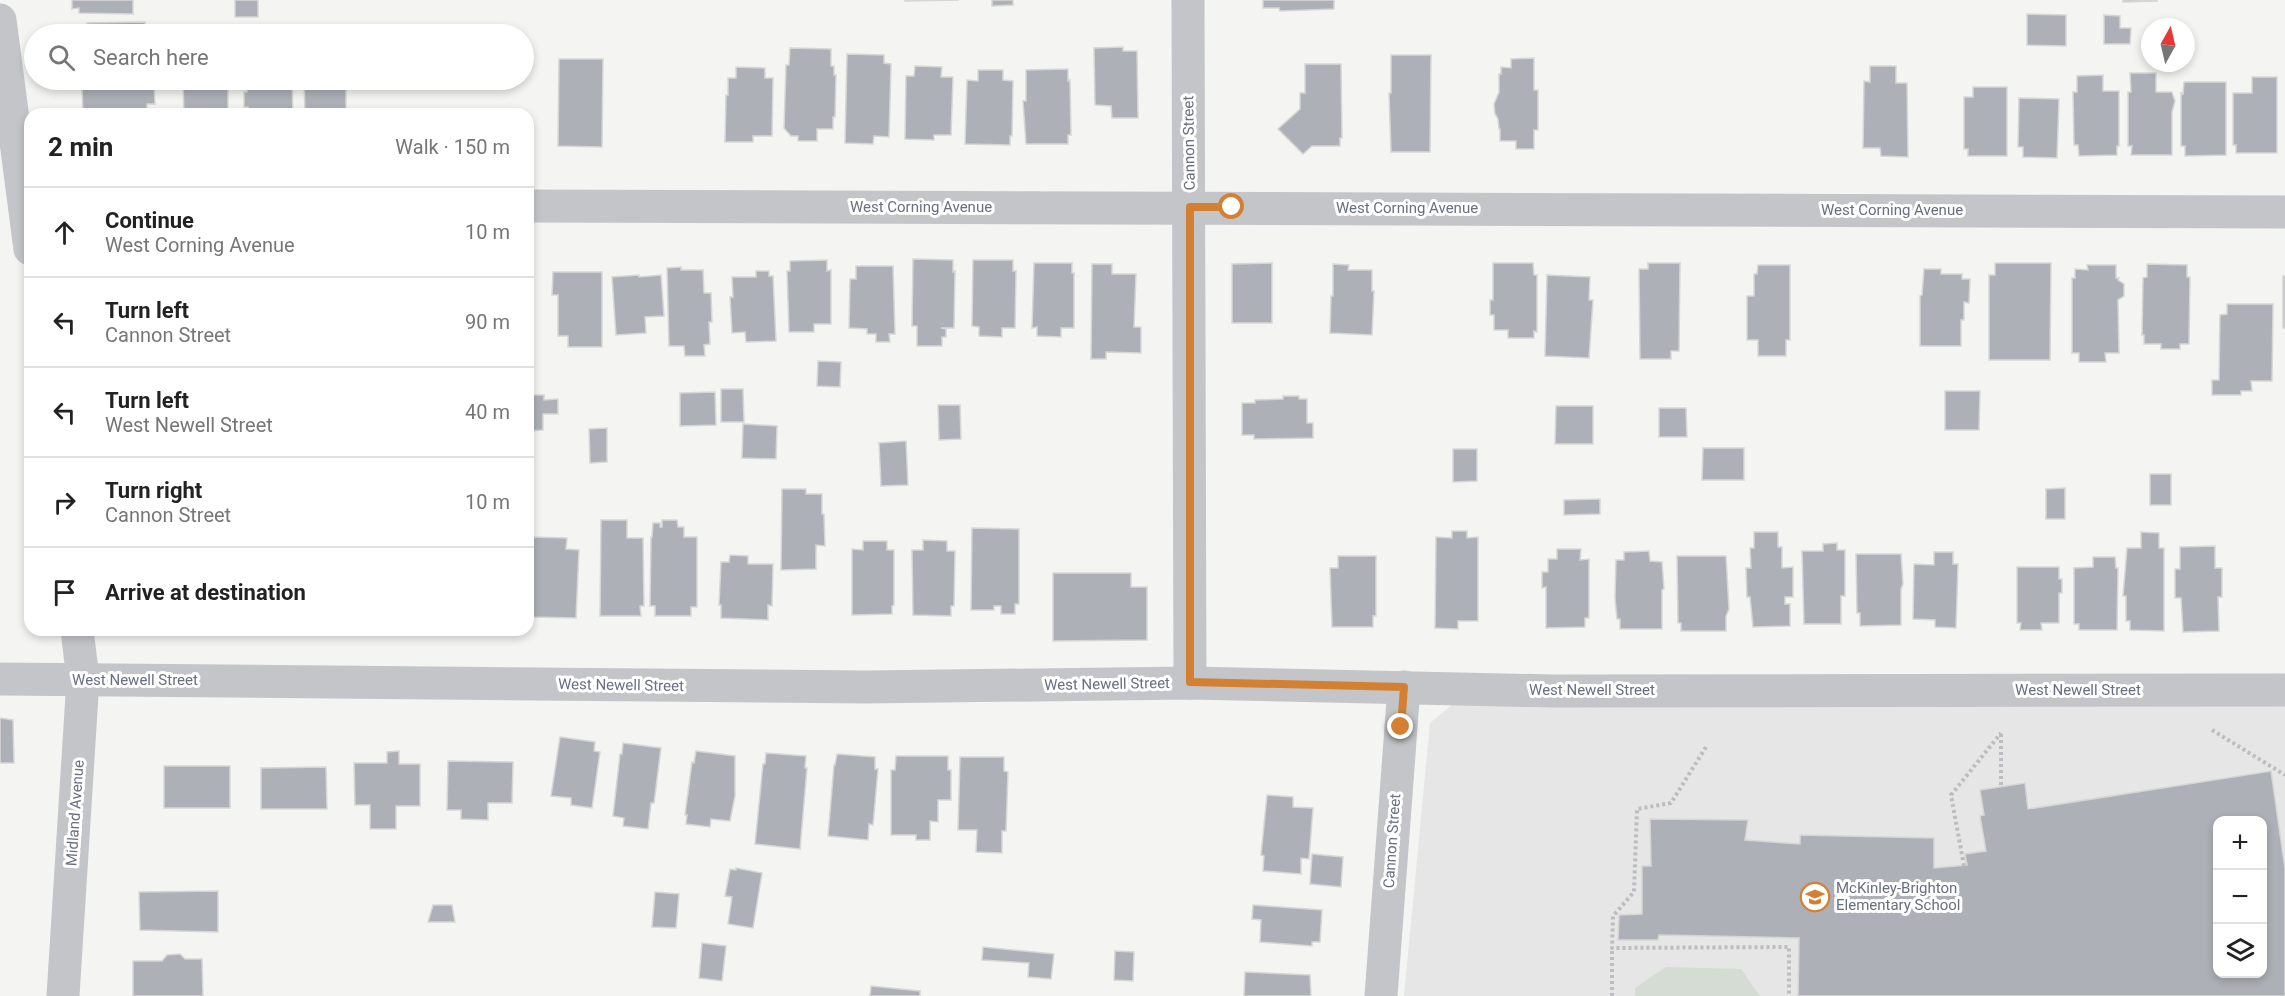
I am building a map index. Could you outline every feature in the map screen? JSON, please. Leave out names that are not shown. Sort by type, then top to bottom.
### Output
[{"type":"street","name":"Cannon Street","points":[[1188,0],[1190,682]]},
{"type":"street","points":[[0,20],[24,184]]},
{"type":"street","name":"West Corning Avenue","points":[[534,206],[2285,212]]},
{"type":"street","name":"Midland Avenue","points":[[63,996],[83,679],[78,636]]},
{"type":"street","name":"West Newell Street","points":[[0,679],[866,687],[1190,682],[1554,691],[2285,690]]},
{"type":"street","name":"Cannon Street","points":[[1381,996],[1404,687]]},
{"type":"path","points":[[2212,730],[2285,775]]},
{"type":"path","points":[[1964,866],[1951,795],[2001,733],[2001,786]]},
{"type":"path","points":[[1612,996],[1613,916],[1634,892],[1636,809],[1671,803],[1706,747]]},
{"type":"path","points":[[1612,948],[1789,947],[1789,996]]},
{"type":"shaded area","name":"McKinley-Brighton Elementary School","points":[[1460,698],[2285,704],[2285,996],[1404,996],[1430,723]]},
{"type":"shaded area","points":[[1666,967],[1741,969],[1760,996],[1635,996],[1635,988]]},
{"type":"building","points":[[72,0],[133,0],[133,14],[79,13],[79,8],[72,9]]},
{"type":"building","points":[[235,0],[258,0],[258,17],[235,17]]},
{"type":"building","points":[[905,0],[959,0],[905,1]]},
{"type":"building","points":[[992,0],[1013,0],[1013,5],[992,6]]},
{"type":"building","points":[[1263,0],[1334,0],[1334,9],[1280,11],[1279,8],[1263,8]]},
{"type":"building","points":[[2123,0],[2157,0],[2157,1],[2123,2]]},
{"type":"building","points":[[2027,14],[2066,15],[2066,46],[2027,45]]},
{"type":"building","points":[[2104,15],[2120,16],[2120,28],[2131,28],[2130,44],[2104,44]]},
{"type":"building","points":[[145,22],[145,24],[87,24]]},
{"type":"building","points":[[1123,47],[1123,51],[1137,51],[1138,118],[1112,118],[1111,106],[1095,105],[1094,48]]},
{"type":"building","points":[[790,48],[831,49],[831,66],[834,66],[834,75],[836,75],[835,117],[833,117],[833,129],[817,129],[817,141],[798,141],[798,136],[791,136],[784,128],[786,65],[789,65]]},
{"type":"building","points":[[847,54],[884,55],[884,63],[891,64],[889,137],[874,136],[873,144],[845,143]]},
{"type":"building","points":[[1391,55],[1431,55],[1430,152],[1391,152],[1389,93],[1391,93]]},
{"type":"building","points":[[1534,58],[1534,90],[1538,90],[1538,130],[1534,130],[1534,149],[1516,149],[1516,141],[1500,141],[1500,129],[1494,104],[1499,92],[1499,74],[1501,74],[1501,67],[1511,68],[1511,59]]},
{"type":"building","points":[[559,59],[603,59],[602,147],[558,146]]},
{"type":"building","points":[[1305,64],[1341,64],[1342,138],[1340,138],[1340,146],[1312,146],[1303,154],[1278,129],[1300,109],[1300,93],[1305,93]]},
{"type":"building","points":[[915,66],[942,67],[941,77],[953,77],[951,135],[934,135],[934,140],[905,139],[906,76],[914,76]]},
{"type":"building","points":[[1870,66],[1896,66],[1896,83],[1907,83],[1908,157],[1881,156],[1880,148],[1863,148],[1864,81],[1870,82]]},
{"type":"building","points":[[736,67],[765,68],[765,78],[773,78],[772,136],[753,136],[753,142],[725,142],[728,78],[736,78]]},
{"type":"building","points":[[1068,69],[1071,135],[1068,135],[1068,144],[1026,144],[1023,101],[1026,101],[1026,70]]},
{"type":"building","points":[[978,70],[1003,70],[1003,80],[1013,81],[1010,145],[965,144],[967,80],[978,81]]},
{"type":"building","points":[[2130,73],[2156,73],[2156,92],[2172,92],[2175,101],[2172,112],[2172,155],[2131,155],[2132,146],[2128,146]]},
{"type":"building","points":[[2103,75],[2103,91],[2119,91],[2117,155],[2079,156],[2078,145],[2074,145],[2073,92],[2077,92],[2077,76]]},
{"type":"building","points":[[2252,77],[2277,77],[2277,153],[2236,153],[2236,145],[2233,145],[2233,93],[2252,93]]},
{"type":"building","points":[[2184,82],[2226,82],[2226,155],[2185,156],[2185,146],[2181,146],[2181,93],[2183,94]]},
{"type":"building","points":[[1973,87],[2007,87],[2007,156],[1968,156],[1968,149],[1964,149],[1964,97],[1973,97]]},
{"type":"building","points":[[82,90],[154,90],[155,104],[147,104],[147,108],[83,108]]},
{"type":"building","points":[[183,90],[228,90],[228,108],[184,108]]},
{"type":"building","points":[[247,90],[292,90],[293,108],[244,107],[244,92]]},
{"type":"building","points":[[304,90],[346,90],[346,108],[305,108]]},
{"type":"building","points":[[2019,98],[2059,99],[2057,158],[2023,157],[2023,147],[2018,147]]},
{"type":"building","points":[[913,259],[953,260],[953,272],[955,271],[954,328],[941,328],[946,329],[946,337],[942,337],[942,346],[917,346],[917,326],[912,326]]},
{"type":"building","points":[[827,260],[827,271],[831,270],[831,324],[814,324],[814,332],[789,332],[787,271],[790,271],[790,261]]},
{"type":"building","points":[[973,260],[1013,260],[1013,271],[1016,271],[1015,328],[1002,328],[1002,337],[979,336],[979,327],[972,326]]},
{"type":"building","points":[[1034,263],[1072,263],[1074,328],[1061,328],[1061,337],[1037,336],[1037,327],[1032,328]]},
{"type":"building","points":[[1272,263],[1272,323],[1232,323],[1232,264]]},
{"type":"building","points":[[1493,263],[1533,263],[1534,275],[1537,275],[1537,332],[1534,331],[1534,338],[1508,338],[1508,330],[1494,330],[1494,315],[1490,315],[1490,300],[1493,300]]},
{"type":"building","points":[[1648,263],[1680,263],[1679,351],[1671,351],[1671,359],[1640,359],[1639,269],[1648,269]]},
{"type":"building","points":[[1995,263],[2051,263],[2050,360],[1989,360],[1989,275],[1995,275]]},
{"type":"building","points":[[1092,264],[1112,264],[1112,274],[1136,274],[1134,327],[1141,327],[1141,353],[1106,352],[1106,359],[1091,359]]},
{"type":"building","points":[[1333,264],[1349,265],[1348,270],[1372,270],[1372,291],[1374,291],[1372,335],[1330,333]]},
{"type":"building","points":[[2147,264],[2187,265],[2187,277],[2190,277],[2189,344],[2180,344],[2180,349],[2161,349],[2161,344],[2144,344],[2144,335],[2142,335],[2143,278],[2147,277]]},
{"type":"building","points":[[1758,265],[1790,265],[1790,340],[1786,340],[1786,356],[1758,356],[1758,340],[1747,340],[1747,296],[1754,296],[1754,274],[1757,274]]},
{"type":"building","points":[[2087,265],[2116,265],[2116,278],[2124,284],[2124,296],[2118,300],[2119,353],[2105,353],[2106,362],[2079,362],[2079,353],[2072,353],[2072,278],[2075,278],[2075,269],[2088,270]]},
{"type":"building","points":[[856,266],[893,266],[895,334],[889,334],[890,342],[876,342],[876,334],[867,334],[867,329],[849,328],[850,279],[856,279]]},
{"type":"building","points":[[681,267],[681,270],[703,270],[704,293],[711,293],[710,344],[704,345],[705,356],[685,356],[684,346],[669,346],[667,268]]},
{"type":"building","points":[[1924,269],[1941,269],[1941,274],[1962,274],[1962,279],[1970,279],[1969,303],[1964,302],[1964,320],[1961,320],[1961,346],[1920,346],[1920,296],[1922,295]]},
{"type":"building","points":[[756,271],[769,271],[769,276],[773,276],[776,341],[746,342],[745,332],[732,333],[730,297],[733,297],[732,277],[756,277]]},
{"type":"building","points":[[553,272],[602,272],[602,347],[568,347],[568,336],[558,336],[558,295],[552,295]]},
{"type":"building","points":[[639,275],[639,277],[661,275],[664,316],[645,317],[646,333],[616,335],[612,277]]},
{"type":"building","points":[[1547,275],[1590,277],[1589,300],[1593,300],[1589,358],[1545,356]]},
{"type":"building","points":[[2283,276],[2285,276],[2285,328],[2283,328]]},
{"type":"building","points":[[2227,304],[2273,304],[2272,381],[2251,381],[2252,391],[2241,391],[2241,395],[2212,395],[2212,380],[2219,380],[2220,315],[2227,314]]},
{"type":"building","points":[[818,361],[841,362],[840,387],[817,386]]},
{"type":"building","points":[[721,389],[743,389],[744,422],[721,422]]},
{"type":"building","points":[[1945,391],[1980,391],[1979,430],[1945,430]]},
{"type":"building","points":[[715,392],[716,425],[680,426],[680,393]]},
{"type":"building","points":[[534,395],[544,395],[544,400],[558,399],[558,414],[543,414],[543,430],[534,431]]},
{"type":"building","points":[[1283,396],[1299,396],[1299,399],[1307,399],[1307,423],[1313,423],[1313,438],[1254,439],[1254,435],[1242,435],[1242,403],[1283,399]]},
{"type":"building","points":[[938,405],[960,405],[961,439],[939,440]]},
{"type":"building","points":[[1556,406],[1593,406],[1593,444],[1555,444]]},
{"type":"building","points":[[1659,408],[1686,408],[1687,437],[1659,437]]},
{"type":"building","points":[[743,424],[777,426],[776,459],[742,458]]},
{"type":"building","points":[[607,428],[607,462],[590,463],[589,429]]},
{"type":"building","points":[[906,441],[908,485],[881,486],[879,443]]},
{"type":"building","points":[[1703,448],[1744,448],[1744,480],[1702,480]]},
{"type":"building","points":[[1453,449],[1477,449],[1477,481],[1453,482]]},
{"type":"building","points":[[2150,474],[2171,474],[2171,505],[2150,505]]},
{"type":"building","points":[[2065,488],[2065,519],[2046,519],[2046,489]]},
{"type":"building","points":[[782,489],[806,489],[806,494],[822,494],[825,546],[816,545],[816,569],[781,570]]},
{"type":"building","points":[[1600,499],[1600,514],[1564,515],[1564,500]]},
{"type":"building","points":[[601,520],[627,520],[627,538],[643,538],[644,606],[640,606],[641,616],[600,616]]},
{"type":"building","points":[[662,520],[677,520],[678,527],[684,527],[684,537],[697,537],[697,607],[691,607],[691,616],[655,616],[655,606],[650,606],[651,537],[653,523],[660,523],[662,527]]},
{"type":"building","points":[[972,528],[1019,529],[1019,604],[1015,604],[1015,614],[1001,614],[1001,606],[994,606],[994,610],[971,610]]},
{"type":"building","points":[[1452,531],[1467,531],[1467,538],[1478,537],[1478,621],[1458,621],[1458,629],[1435,628],[1436,537],[1452,538]]},
{"type":"building","points":[[1754,532],[1778,532],[1778,547],[1782,547],[1782,568],[1793,567],[1793,597],[1785,597],[1785,604],[1790,604],[1790,626],[1753,627],[1750,597],[1747,597],[1746,568],[1751,568],[1750,548],[1754,548]]},
{"type":"building","points":[[2141,532],[2159,533],[2159,548],[2164,548],[2164,631],[2130,630],[2130,621],[2126,621],[2126,596],[2123,596],[2127,548],[2141,548]]},
{"type":"building","points":[[534,537],[567,538],[566,549],[579,550],[576,618],[534,617]]},
{"type":"building","points":[[923,540],[947,541],[947,551],[955,551],[954,606],[951,606],[951,616],[913,615],[912,550],[923,550]]},
{"type":"building","points":[[863,541],[887,541],[887,550],[894,550],[892,614],[852,615],[852,549],[863,550]]},
{"type":"building","points":[[1837,543],[1837,550],[1845,550],[1845,596],[1841,596],[1841,624],[1804,624],[1802,551],[1823,551],[1823,544]]},
{"type":"building","points":[[2215,546],[2215,568],[2222,568],[2222,597],[2218,597],[2219,631],[2183,632],[2181,598],[2175,598],[2175,569],[2180,569],[2180,547]]},
{"type":"building","points":[[1557,549],[1581,549],[1580,560],[1589,559],[1589,618],[1585,618],[1585,627],[1546,628],[1546,587],[1542,588],[1542,572],[1548,572],[1548,559],[1557,559]]},
{"type":"building","points":[[1649,551],[1650,561],[1662,562],[1664,589],[1662,590],[1662,629],[1620,629],[1615,598],[1616,560],[1624,560],[1624,552]]},
{"type":"building","points":[[1934,552],[1953,552],[1953,564],[1958,564],[1956,628],[1935,627],[1935,620],[1913,619],[1914,564],[1934,565]]},
{"type":"building","points":[[1856,554],[1901,554],[1903,584],[1901,625],[1860,626],[1860,613],[1857,613]]},
{"type":"building","points":[[730,555],[748,556],[748,564],[773,564],[772,606],[768,605],[768,620],[721,618],[721,605],[719,605],[721,562],[729,562]]},
{"type":"building","points":[[1338,556],[1376,556],[1376,616],[1373,616],[1373,627],[1332,627],[1330,568],[1338,568]]},
{"type":"building","points":[[1677,556],[1726,556],[1729,609],[1726,616],[1726,631],[1681,631],[1681,623],[1678,623]]},
{"type":"building","points":[[2093,557],[2115,557],[2116,568],[2118,568],[2117,630],[2079,630],[2079,624],[2074,624],[2074,568],[2093,567]]},
{"type":"building","points":[[2017,567],[2059,567],[2062,593],[2059,593],[2059,623],[2041,623],[2042,630],[2020,630],[2021,623],[2017,623]]},
{"type":"building","points":[[1053,573],[1131,573],[1131,587],[1147,587],[1147,640],[1053,641]]},
{"type":"building","points":[[0,718],[13,720],[14,763],[0,763]]},
{"type":"building","points":[[560,737],[595,742],[594,751],[600,752],[592,808],[571,805],[571,798],[551,796]]},
{"type":"building","points":[[623,743],[661,748],[654,803],[651,803],[648,829],[623,826],[624,818],[613,816]]},
{"type":"building","points":[[399,751],[399,764],[420,764],[420,806],[396,806],[396,829],[370,829],[370,805],[355,805],[354,763],[387,763],[387,752]]},
{"type":"building","points":[[696,751],[735,756],[735,796],[730,821],[711,819],[710,827],[686,824],[687,815],[685,815],[692,762],[694,763]]},
{"type":"building","points":[[766,753],[806,756],[800,849],[755,844]]},
{"type":"building","points":[[837,754],[875,757],[875,769],[878,769],[873,825],[869,824],[868,840],[828,836]]},
{"type":"building","points":[[896,756],[948,756],[948,770],[951,770],[951,800],[938,800],[938,822],[930,821],[930,840],[916,840],[916,835],[891,835],[891,770],[895,770]]},
{"type":"building","points":[[960,757],[1004,757],[1004,771],[1008,772],[1006,831],[1002,831],[1002,853],[976,852],[977,830],[958,830]]},
{"type":"building","points":[[448,761],[513,762],[512,803],[488,803],[488,820],[461,819],[461,810],[447,810]]},
{"type":"building","points":[[164,766],[230,766],[230,808],[164,808]]},
{"type":"building","points":[[326,767],[327,809],[261,809],[261,768]]},
{"type":"building","points":[[2271,771],[2285,869],[2285,996],[1798,996],[1799,938],[1659,935],[1658,940],[1618,940],[1619,915],[1642,914],[1642,866],[1651,866],[1650,819],[1748,820],[1745,840],[1800,844],[1800,835],[1934,838],[1934,868],[1967,865],[1965,854],[1986,851],[1980,816],[1984,815],[1980,790],[2025,783],[2028,809]]},
{"type":"building","points":[[1267,795],[1293,797],[1293,807],[1313,808],[1309,859],[1301,858],[1301,874],[1263,871],[1264,856],[1261,855]]},
{"type":"building","points":[[1312,854],[1343,857],[1341,887],[1310,884]]},
{"type":"building","points":[[736,868],[762,873],[753,928],[728,924],[732,897],[725,896],[730,869],[736,870]]},
{"type":"building","points":[[218,891],[218,932],[140,930],[139,892]]},
{"type":"building","points":[[655,892],[679,894],[676,928],[652,927]]},
{"type":"building","points":[[433,905],[452,905],[455,922],[428,922]]},
{"type":"building","points":[[1253,905],[1322,910],[1320,942],[1312,942],[1312,946],[1260,942],[1261,920],[1252,919]]},
{"type":"building","points":[[702,943],[726,946],[722,981],[699,978]]},
{"type":"building","points":[[983,947],[1054,954],[1051,979],[1028,977],[1029,963],[982,960]]},
{"type":"building","points":[[1115,951],[1134,952],[1133,981],[1114,980]]},
{"type":"building","points":[[180,954],[185,959],[202,959],[203,996],[133,996],[133,961],[162,961],[167,955]]},
{"type":"building","points":[[1245,972],[1310,975],[1311,996],[1244,996]]},
{"type":"building","points":[[871,986],[920,991],[920,996],[870,996]]},
{"type":"place","name":"McKinley-Brighton Elementary School","points":[[1815,897]]},
{"type":"route","points":[[1232,207],[1190,207],[1190,682],[1404,687],[1401,727]]}]
